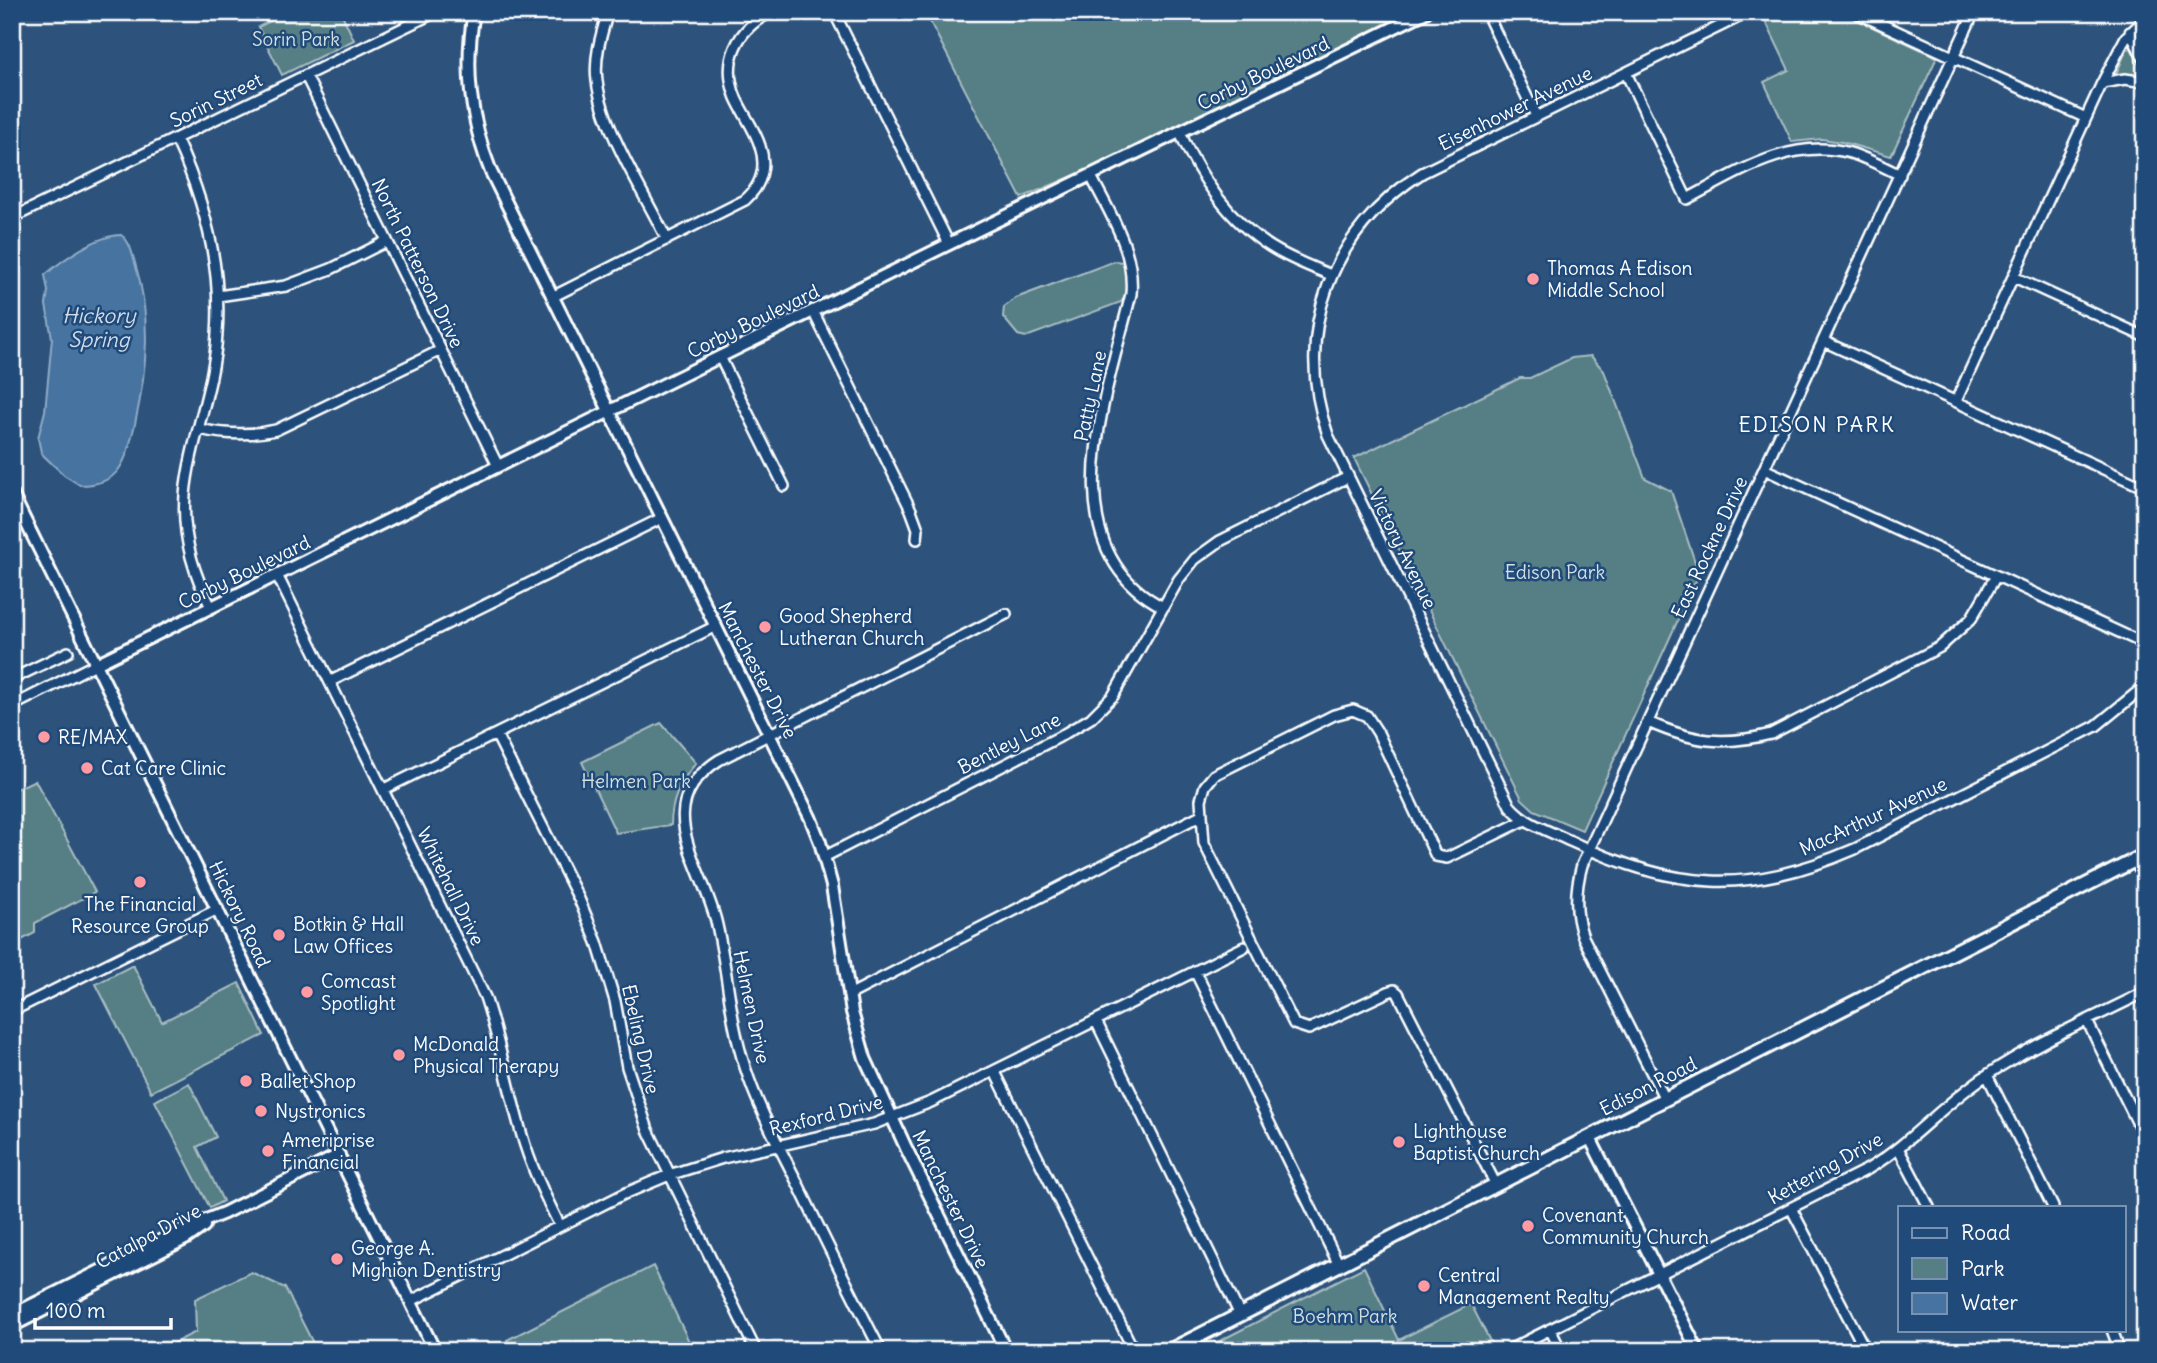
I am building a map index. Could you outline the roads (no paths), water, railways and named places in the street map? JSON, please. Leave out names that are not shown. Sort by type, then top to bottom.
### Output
[{"type":"main road","name":"Edison Road","points":[[1169,1351],[2140,858]]},
{"type":"street","name":"Sorin Street","points":[[12,218],[436,12]]},
{"type":"street","points":[[608,12],[596,60],[601,105],[667,240]]},
{"type":"street","points":[[552,297],[745,200],[754,192],[762,171],[760,146],[733,91],[731,60],[737,42],[748,26],[771,12]]},
{"type":"street","points":[[834,12],[949,244]]},
{"type":"street","name":"Corby Boulevard","points":[[96,664],[1426,12]]},
{"type":"street","points":[[1486,12],[1536,116]]},
{"type":"street","name":"Eisenhower Avenue","points":[[1331,275],[1350,239],[1364,221],[1405,183],[1749,12]]},
{"type":"street","points":[[1855,12],[2086,118]]},
{"type":"street","name":"East Rockne Drive","points":[[1665,1099],[1578,925],[1576,892],[1582,865],[1975,12]]},
{"type":"street","name":"Manchester Drive","points":[[471,13],[468,72],[477,133],[499,191],[805,806],[824,857],[836,908],[849,995],[865,1058],[891,1118],[1006,1351]]},
{"type":"street","points":[[1956,401],[2102,83],[2130,32],[2145,19]]},
{"type":"street","points":[[2130,32],[2145,61]]},
{"type":"street","points":[[1626,73],[1687,199],[1764,160],[1811,149],[1849,153],[1900,175]]},
{"type":"street","name":"North Patterson Drive","points":[[306,76],[498,466]]},
{"type":"street","points":[[2102,83],[2124,79],[2145,82]]},
{"type":"street","points":[[1180,133],[1195,166],[1241,224],[1271,247],[1331,275]]},
{"type":"street","points":[[176,139],[197,188],[205,215],[215,260],[218,296],[217,336],[188,477],[185,518],[192,561],[211,607]]},
{"type":"street","name":"Patty Lane","points":[[1091,176],[1127,249],[1132,281],[1097,436],[1093,476],[1097,512],[1103,537],[1119,571],[1138,592],[1163,607]]},
{"type":"street","points":[[218,296],[286,286],[321,274],[387,241]]},
{"type":"street","name":"Victory Avenue","points":[[1331,275],[1317,329],[1315,376],[1321,416],[1348,477],[1510,806],[1525,820]]},
{"type":"street","points":[[2014,277],[2145,337]]},
{"type":"street","points":[[813,311],[911,510],[918,529],[917,539]]},
{"type":"street","points":[[1823,341],[2145,488]]},
{"type":"street","points":[[199,429],[232,435],[276,430],[441,350]]},
{"type":"street","points":[[720,357],[784,486]]},
{"type":"street","points":[[1764,469],[2145,644]]},
{"type":"street","name":"Bentley Lane","points":[[824,857],[1091,718],[1113,696],[1188,566],[1212,545],[1348,477]]},
{"type":"street","name":"Hickory Road","points":[[12,494],[435,1351]]},
{"type":"street","points":[[331,681],[662,518]]},
{"type":"street","name":"Whitehall Drive","points":[[277,575],[485,997],[503,1053],[521,1133],[534,1171],[560,1226]]},
{"type":"street","points":[[1648,722],[1681,736],[1717,742],[1771,734],[1940,647],[1971,619],[1996,576]]},
{"type":"street","name":"Helmen Drive","points":[[881,1351],[753,1089],[731,1014],[716,923],[705,886],[685,839],[682,808],[688,790],[701,773],[719,760],[1006,614]]},
{"type":"street","points":[[383,789],[716,626]]},
{"type":"street","points":[[12,679],[68,652]]},
{"type":"street","points":[[12,706],[96,664]]},
{"type":"street","name":"MacArthur Avenue","points":[[1525,820],[1589,849],[1655,874],[1698,880],[1765,879],[1793,872],[1855,849],[2096,726],[2145,687]]},
{"type":"street","points":[[1496,1185],[1398,993],[1394,990],[1388,992],[1308,1029],[1294,1024],[1204,843],[1201,800],[1205,786],[1214,775],[1343,711],[1360,711],[1367,716],[1378,733],[1434,853],[1439,858],[1447,858],[1525,820]]},
{"type":"street","name":"Ebeling Drive","points":[[496,733],[573,887],[597,942],[615,1001],[624,1054],[648,1129],[756,1351]]},
{"type":"street","points":[[849,995],[1201,815]]},
{"type":"street","points":[[2140,858],[2145,880]]},
{"type":"street","points":[[12,1011],[218,909]]},
{"type":"street","name":"Rexford Drive","points":[[411,1301],[624,1194],[669,1175],[723,1158],[891,1118],[995,1072],[1244,947]]},
{"type":"street","points":[[1195,971],[1339,1265]]},
{"type":"street","name":"Kettering Drive","points":[[1507,1351],[1868,1169],[1898,1148],[1987,1075],[2145,992]]},
{"type":"street","points":[[1096,1021],[1240,1315]]},
{"type":"street","points":[[2087,1021],[2145,1138]]},
{"type":"street","points":[[995,1072],[1134,1351]]},
{"type":"street","points":[[1987,1075],[2052,1206]]},
{"type":"street","points":[[1590,1138],[1698,1351]]},
{"type":"street","points":[[1898,1148],[1928,1206]]},
{"type":"street","name":"Catalpa Drive","points":[[12,1315],[339,1155]]},
{"type":"street","points":[[1791,1208],[1866,1351]]},
{"type":"street","name":"Catalpa Drive","points":[[12,1326],[187,1238],[224,1213]]},
{"type":"street","points":[[1550,1329],[1561,1351]]},
{"type":"street","points":[[2113,1332],[2120,1351]]},
{"type":"water","name":"Hickory Spring","points":[[121,235],[127,240],[132,251],[144,303],[146,344],[142,384],[131,441],[119,469],[102,482],[80,485],[64,475],[44,456],[38,438],[45,411],[52,338],[46,305],[48,291],[45,275],[91,244]]},
{"type":"place","name":"Thomas A Edison Middle School","points":[[1533,279]]},
{"type":"place","name":"Good Shepherd Lutheran Church","points":[[765,627]]},
{"type":"place","name":"RE/MAX","points":[[44,737]]},
{"type":"place","name":"Cat Care Clinic","points":[[87,768]]},
{"type":"place","name":"The Financial Resource Group","points":[[140,882]]},
{"type":"place","name":"Botkin & Hall Law Offices","points":[[279,935]]},
{"type":"place","name":"Comcast Spotlight","points":[[307,992]]},
{"type":"place","name":"McDonald Physical Therapy","points":[[399,1055]]},
{"type":"place","name":"Ballet Shop","points":[[246,1081]]},
{"type":"place","name":"Nystronics","points":[[261,1111]]},
{"type":"place","name":"Lighthouse Baptist Church","points":[[1399,1142]]},
{"type":"place","name":"Ameriprise Financial","points":[[268,1151]]},
{"type":"place","name":"Covenant Community Church","points":[[1528,1226]]},
{"type":"place","name":"George A. Mighion Dentistry","points":[[337,1259]]},
{"type":"place","name":"Central Management Realty","points":[[1424,1286]]},
{"type":"district","name":"EDISON PARK","points":[[1817,424]]},
{"type":"park label","name":"Sorin Park","points":[[296,39]]},
{"type":"park label","name":"Edison Park","points":[[1555,572]]},
{"type":"park label","name":"Helmen Park","points":[[636,781]]},
{"type":"park label","name":"Boehm Park","points":[[1345,1316]]}]
